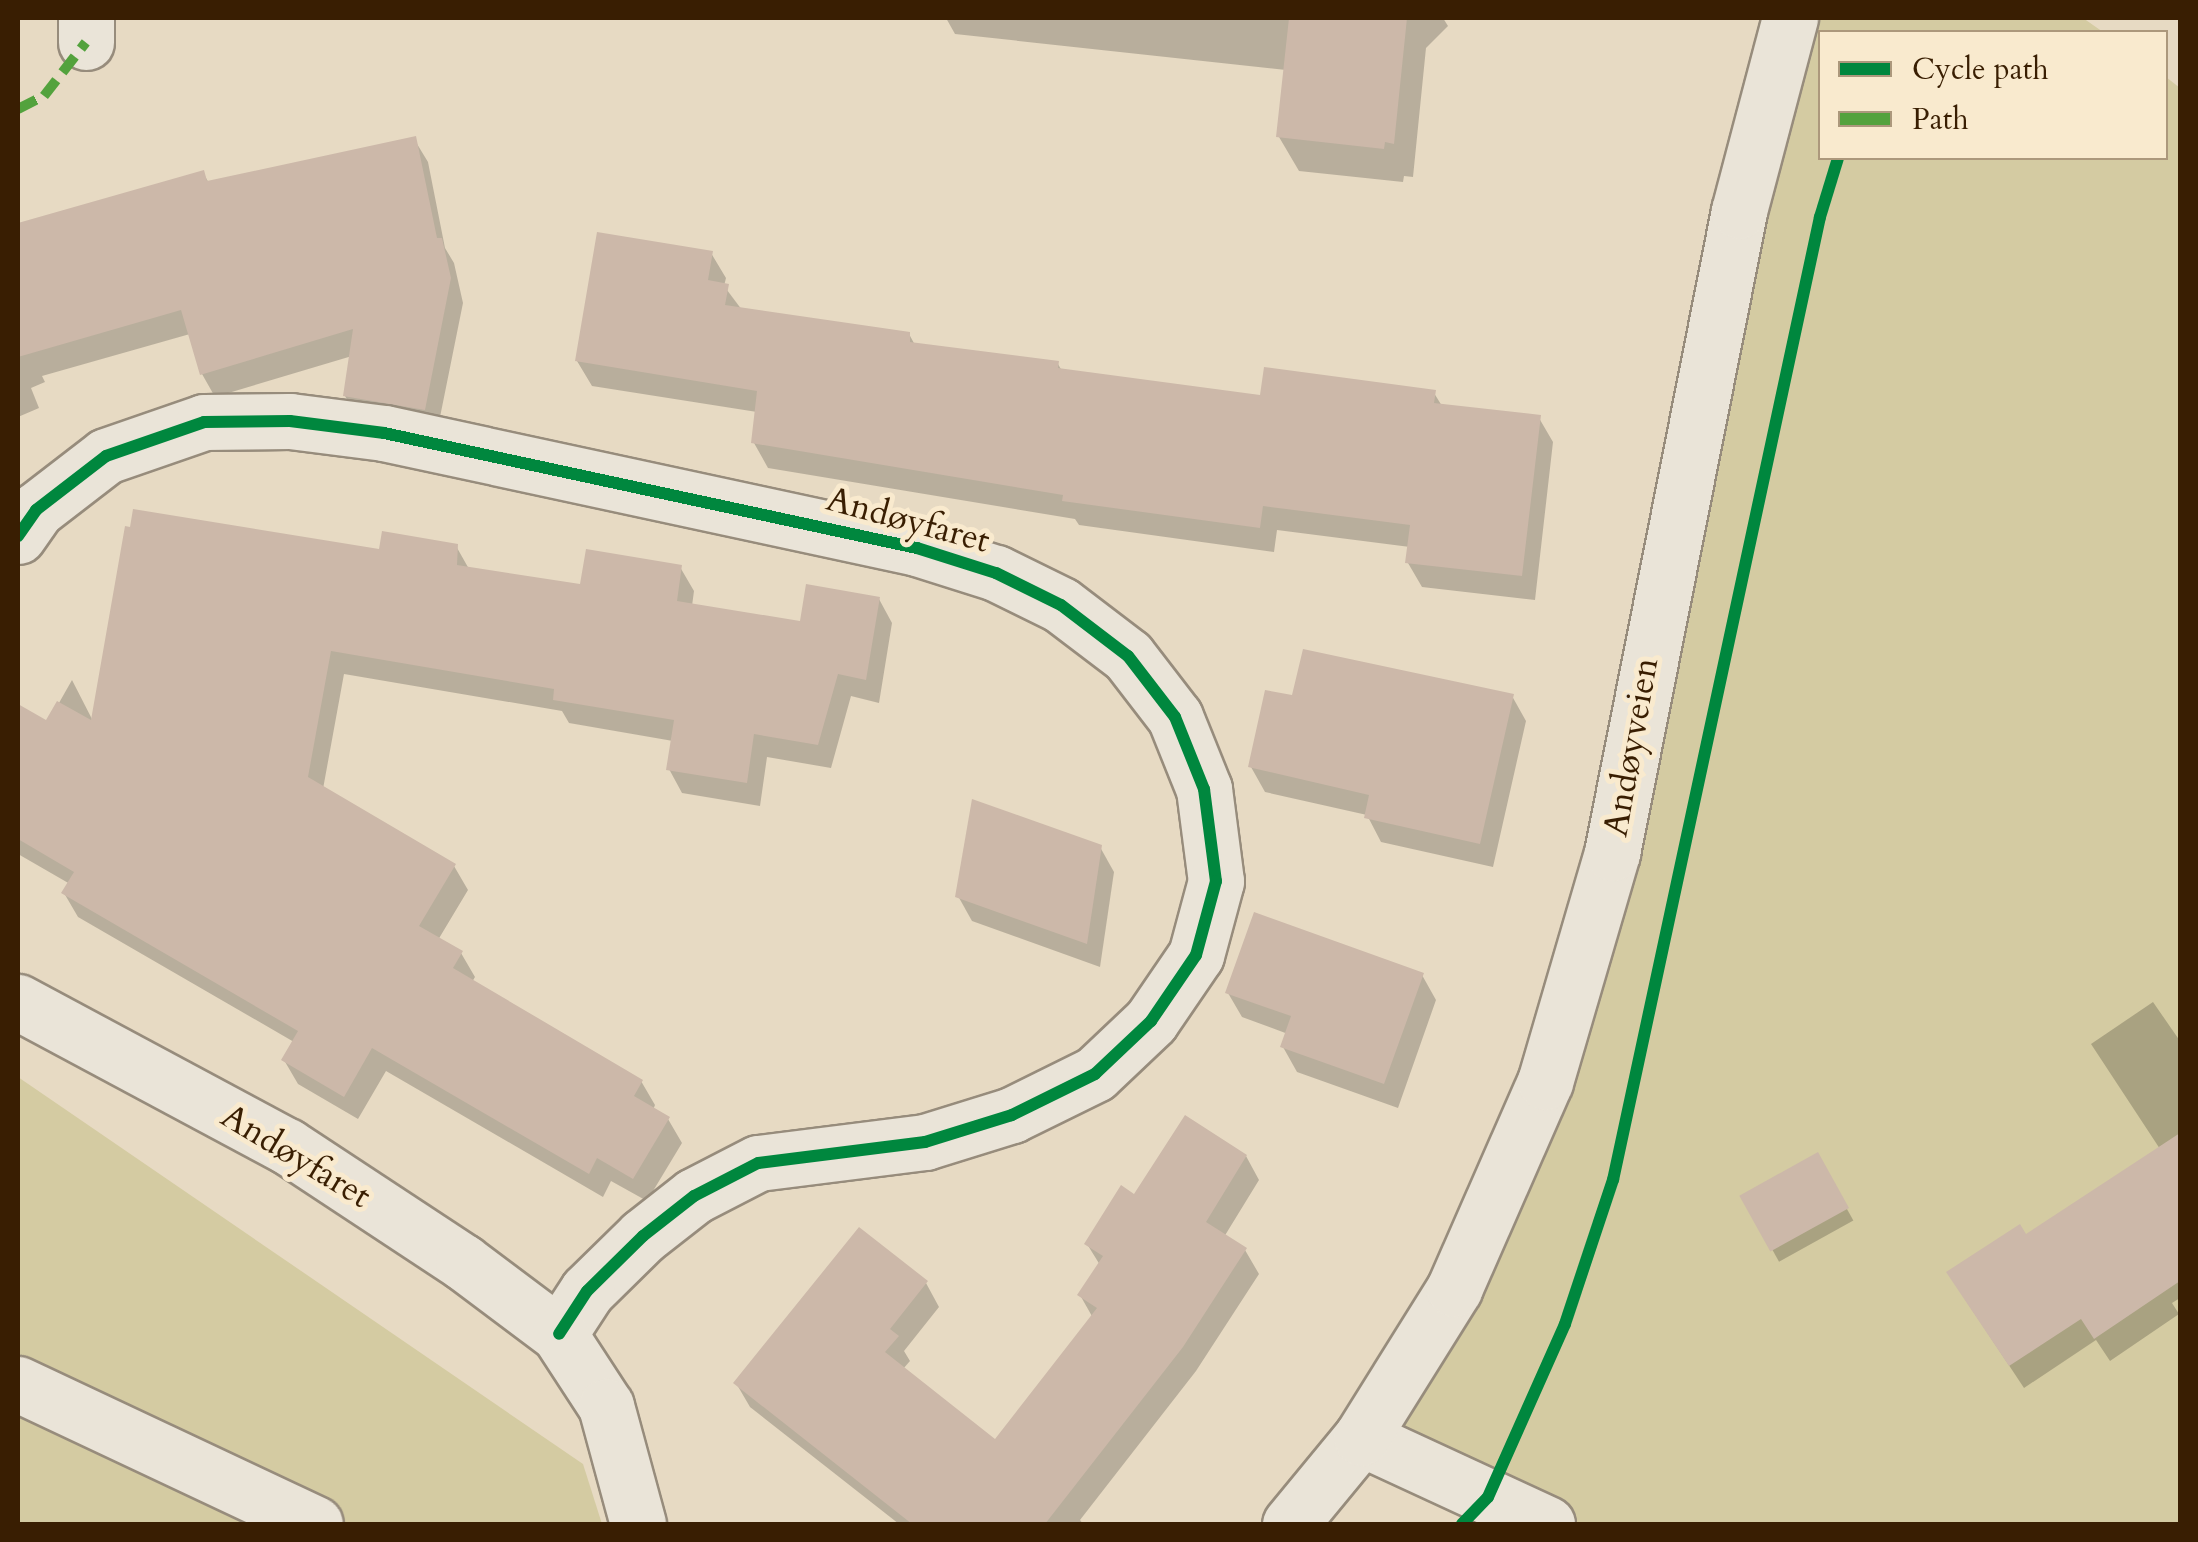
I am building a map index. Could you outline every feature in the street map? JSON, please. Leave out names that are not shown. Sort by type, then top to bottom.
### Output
[{"type":"street","name":"Andøyveien","points":[[1290,1524],[1361,1438],[1454,1289],[1545,1082],[1612,853],[1739,211],[1790,18]]},
{"type":"street","name":"Andøyfaret","points":[[18,536],[36,510],[106,456],[204,422],[290,421],[384,433],[917,548],[996,573],[1061,604],[1128,656],[1174,717],[1204,790],[1216,881],[1196,954],[1152,1020],[1096,1074],[1012,1116],[925,1142],[758,1163],[694,1196],[644,1236],[587,1291],[560,1334]]},
{"type":"street","name":"Andøyfaret","points":[[18,1002],[287,1146],[463,1262],[560,1334],[606,1406],[638,1524]]},
{"type":"street","points":[[18,1384],[314,1524]]},
{"type":"street","points":[[1361,1438],[1547,1524]]},
{"type":"shaded area","points":[[1811,18],[2083,18],[2100,30],[1818,30],[1818,160],[2168,160],[2168,79],[2180,88],[2180,1524],[1582,1524],[1358,1446],[1487,1234]]},
{"type":"shaded area","points":[[18,1077],[583,1464],[602,1524],[18,1524]]},
{"type":"building","points":[[1289,18],[1407,18],[1394,144],[1385,142],[1384,149],[1276,137]]},
{"type":"building","points":[[416,136],[437,238],[442,238],[451,278],[425,410],[343,396],[353,329],[200,375],[181,310],[18,357],[18,223],[204,170],[207,181]]},
{"type":"building","points":[[597,232],[713,251],[708,280],[729,284],[725,305],[910,332],[910,342],[1059,361],[1058,368],[1260,395],[1264,367],[1436,390],[1434,403],[1541,415],[1522,576],[1405,563],[1410,525],[1263,506],[1260,528],[1062,501],[1063,495],[751,443],[757,391],[575,361]]},
{"type":"building","points":[[133,509],[379,549],[382,531],[458,544],[457,565],[580,584],[586,549],[682,565],[677,601],[800,621],[806,584],[880,597],[866,680],[838,674],[818,745],[754,734],[747,783],[666,770],[674,720],[553,700],[554,689],[331,651],[308,777],[456,864],[419,926],[463,951],[453,968],[643,1080],[634,1096],[670,1117],[633,1179],[597,1158],[589,1174],[372,1048],[344,1097],[281,1060],[298,1031],[61,893],[74,872],[18,839],[18,704],[46,720],[57,701],[91,720],[125,526],[130,527]]},
{"type":"building","points":[[1303,649],[1514,694],[1480,844],[1364,818],[1369,795],[1248,767],[1265,690],[1292,695]]},
{"type":"building","points":[[972,799],[1102,845],[1087,944],[955,897]]},
{"type":"building","points":[[1254,912],[1424,973],[1384,1084],[1280,1047],[1291,1016],[1225,993]]},
{"type":"building","points":[[1185,1115],[1247,1155],[1206,1222],[1247,1248],[1183,1347],[1045,1524],[912,1524],[733,1383],[859,1227],[928,1281],[890,1329],[899,1336],[885,1352],[995,1439],[1097,1308],[1077,1295],[1103,1256],[1084,1244],[1121,1185],[1134,1194]]},
{"type":"building","points":[[2180,1133],[2180,1281],[2094,1339],[2081,1319],[2009,1366],[1946,1272],[2020,1224],[2026,1234]]},
{"type":"building","points":[[1818,1152],[1849,1208],[1770,1252],[1739,1196]]},
{"type":"marked path","points":[[18,109],[44,96],[86,42]]},
{"type":"cycle path","points":[[1462,1524],[1488,1497],[1565,1324],[1613,1180],[1820,217],[1837,160]]},
{"type":"cycle path","points":[[18,536],[36,510],[106,456],[204,422],[290,421],[384,433],[917,548],[996,573],[1061,605],[1128,656],[1175,717],[1204,789],[1216,881],[1196,955],[1151,1021],[1095,1074],[1012,1115],[925,1142],[758,1163],[694,1196],[643,1236],[587,1291],[559,1334]]}]
